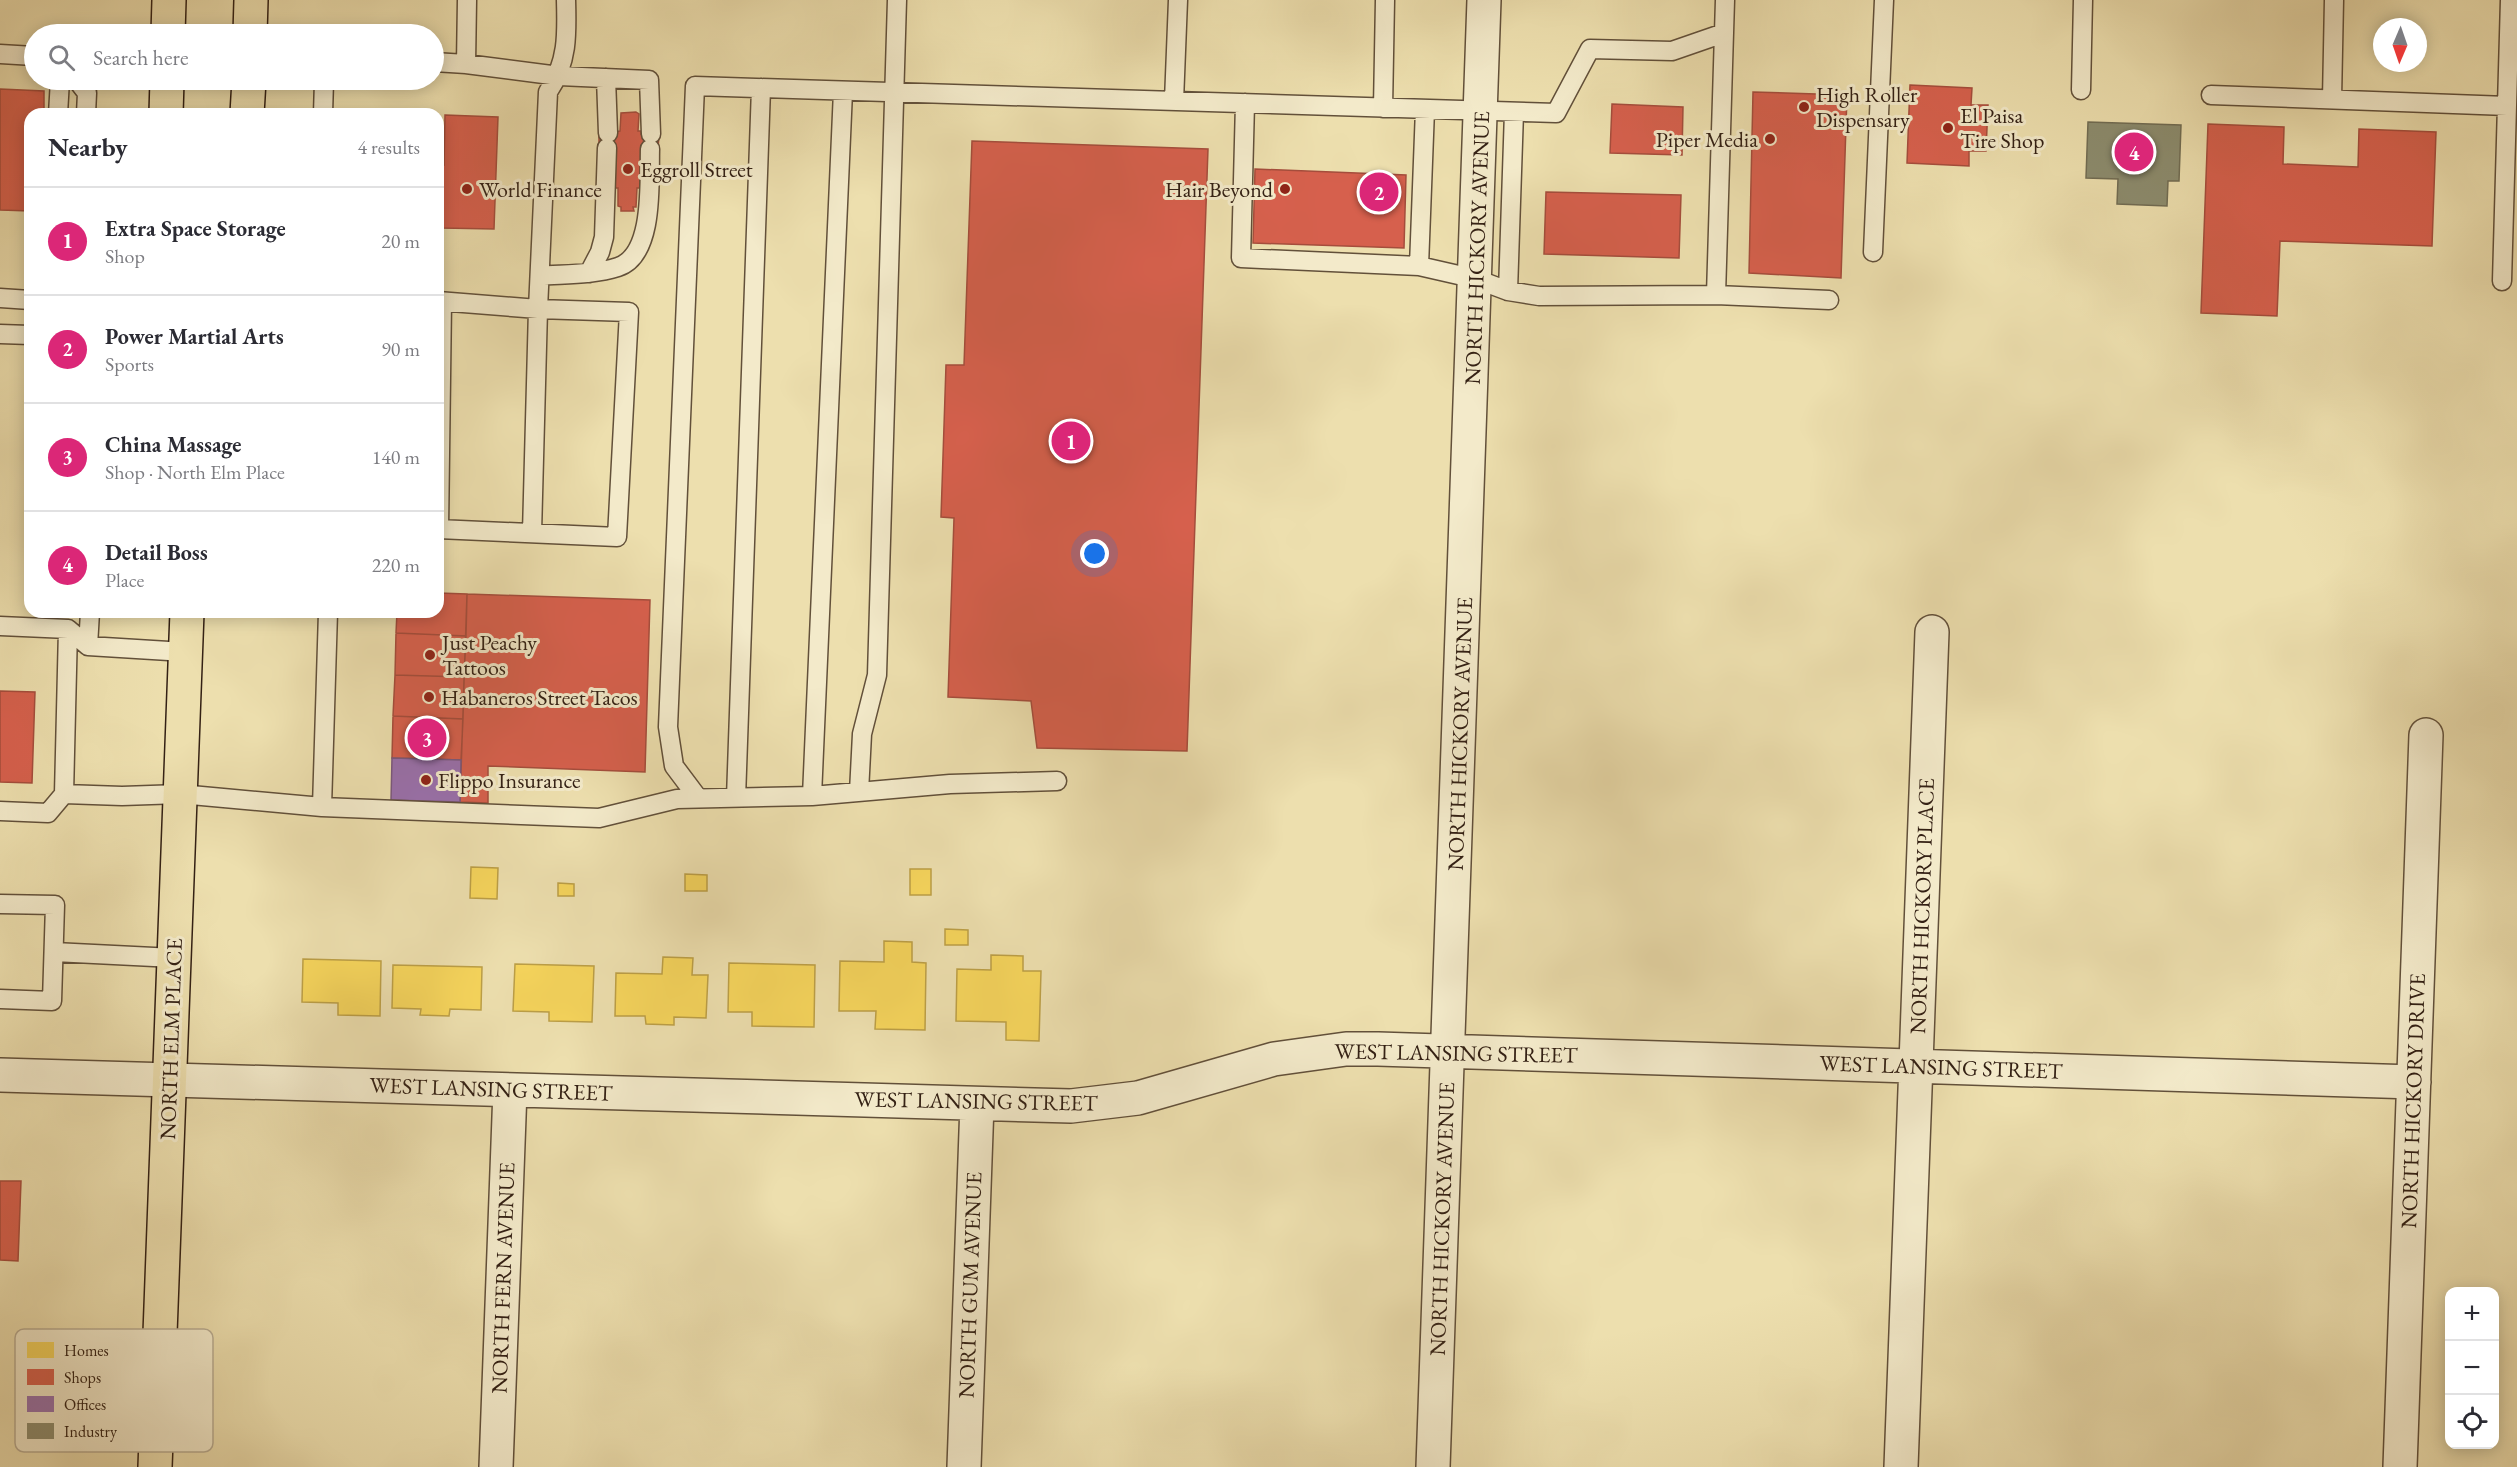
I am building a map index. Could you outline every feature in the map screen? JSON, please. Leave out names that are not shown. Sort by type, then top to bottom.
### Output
[{"type":"main road","points":[[169,24],[170,0]]},
{"type":"main road","points":[[250,24],[251,0]]},
{"type":"main road","points":[[166,108],[167,90]]},
{"type":"main road","points":[[247,108],[248,90]]},
{"type":"main road","name":"NORTH ELM PLACE","points":[[160,1329],[187,618]]},
{"type":"main road","name":"NORTH ELM PLACE","points":[[155,1467],[156,1452]]},
{"type":"street","name":"NORTH HICKORY AVENUE","points":[[1432,1467],[1449,1051],[1484,0]]},
{"type":"street","name":"NORTH HICKORY PLACE","points":[[1901,1467],[1932,632]]},
{"type":"street","name":"NORTH HICKORY DRIVE","points":[[2400,1467],[2426,735]]},
{"type":"street","name":"WEST LANSING STREET","points":[[0,1076],[1071,1106],[1102,1104],[1165,1092],[1247,1066],[1346,1049],[2414,1082]]},
{"type":"street","name":"NORTH FERN AVENUE","points":[[496,1467],[510,1090]]},
{"type":"street","name":"NORTH GUM AVENUE","points":[[964,1467],[977,1104]]},
{"type":"lane","points":[[466,64],[467,0]]},
{"type":"lane","points":[[532,534],[538,309],[548,92],[559,76],[566,47],[566,0]]},
{"type":"lane","points":[[859,792],[862,734],[878,675],[897,0]]},
{"type":"lane","points":[[1174,101],[1178,0]]},
{"type":"lane","points":[[1383,108],[1385,0]]},
{"type":"lane","points":[[1716,295],[1725,0]]},
{"type":"lane","points":[[1873,252],[1884,0]]},
{"type":"lane","points":[[2081,90],[2084,0]]},
{"type":"lane","points":[[2332,99],[2334,0]]},
{"type":"lane","points":[[2502,281],[2510,0]]},
{"type":"lane","points":[[698,798],[674,766],[668,727],[695,86],[1556,113],[1590,50],[1672,51],[1724,33]]},
{"type":"lane","points":[[0,54],[24,55]]},
{"type":"lane","points":[[444,63],[559,76],[649,80],[650,142],[646,225],[638,248],[632,258],[620,266],[589,273],[540,276]]},
{"type":"lane","points":[[589,273],[600,252],[604,237],[608,141],[606,78]]},
{"type":"lane","points":[[736,798],[761,88]]},
{"type":"lane","points":[[58,108],[59,90]]},
{"type":"lane","points":[[85,90],[87,93],[86,108]]},
{"type":"lane","points":[[323,108],[324,90]]},
{"type":"lane","points":[[812,796],[843,90]]},
{"type":"lane","points":[[2211,95],[2508,106]]},
{"type":"lane","points":[[1245,104],[1241,258],[1419,266],[1476,279],[1508,291],[1539,296],[1716,295],[1829,300]]},
{"type":"lane","points":[[1419,266],[1425,109]]},
{"type":"lane","points":[[1508,291],[1514,112]]},
{"type":"lane","points":[[0,298],[24,300]]},
{"type":"lane","points":[[444,301],[538,309],[629,312],[617,537],[444,529]]},
{"type":"lane","points":[[0,334],[24,335]]},
{"type":"lane","points":[[88,646],[90,618]]},
{"type":"lane","points":[[322,807],[328,618]]},
{"type":"lane","points":[[0,626],[68,629],[88,646],[185,652]]},
{"type":"lane","points":[[0,811],[48,813],[64,794],[68,629]]},
{"type":"lane","points":[[64,794],[122,796],[180,794],[322,807],[599,818],[677,799],[812,796],[951,784],[1057,781]]},
{"type":"lane","points":[[0,904],[55,905],[52,1001],[0,999]]},
{"type":"lane","points":[[54,952],[174,958]]},
{"type":"building: Homes","points":[[471,867],[498,868],[497,899],[470,898]]},
{"type":"building: Homes","points":[[910,869],[931,869],[931,895],[910,895]]},
{"type":"building: Homes","points":[[685,874],[707,875],[707,891],[685,891]]},
{"type":"building: Homes","points":[[558,883],[574,884],[574,896],[558,896]]},
{"type":"building: Homes","points":[[945,929],[968,930],[968,945],[945,945]]},
{"type":"building: Homes","points":[[884,941],[912,942],[912,962],[926,963],[925,1030],[875,1029],[876,1011],[839,1011],[840,961],[884,962]]},
{"type":"building: Homes","points":[[991,955],[1023,956],[1023,971],[1041,971],[1039,1041],[1006,1040],[1006,1022],[956,1021],[957,969],[991,970]]},
{"type":"building: Homes","points":[[663,957],[693,958],[692,975],[708,975],[706,1018],[674,1017],[674,1025],[646,1024],[645,1016],[615,1016],[616,973],[662,974]]},
{"type":"building: Homes","points":[[303,959],[381,961],[380,1016],[338,1015],[338,1003],[302,1002]]},
{"type":"building: Homes","points":[[729,963],[815,965],[814,1027],[752,1026],[752,1012],[728,1012]]},
{"type":"building: Homes","points":[[515,964],[594,966],[592,1022],[549,1021],[549,1012],[513,1011]]},
{"type":"building: Homes","points":[[393,965],[482,967],[481,1010],[450,1009],[449,1016],[420,1015],[421,1009],[392,1008]]},
{"type":"building: Shops","name":"El Paisa Tire Shop","points":[[1910,85],[1972,88],[1971,105],[1988,105],[1986,151],[1969,151],[1969,166],[1907,163]]},
{"type":"building: Shops","points":[[0,89],[44,91],[44,108],[24,108],[24,211],[0,210]]},
{"type":"building: Shops","points":[[1753,92],[1847,95],[1841,278],[1749,273]]},
{"type":"building: Shops","points":[[1612,104],[1683,107],[1682,155],[1610,153]]},
{"type":"building: Shops","name":"Eggroll Street","points":[[636,112],[639,114],[638,131],[641,131],[641,134],[659,134],[658,150],[641,149],[640,188],[637,188],[636,207],[633,207],[634,211],[621,211],[621,207],[618,206],[618,188],[615,188],[616,149],[599,148],[599,133],[620,131],[621,113]]},
{"type":"building: Shops","name":"World Finance","points":[[445,115],[498,117],[494,229],[444,228]]},
{"type":"building: Shops","points":[[2208,124],[2284,127],[2283,164],[2358,167],[2359,129],[2436,132],[2432,246],[2280,241],[2277,316],[2201,313]]},
{"type":"building: Shops","points":[[972,141],[1208,149],[1187,751],[1037,748],[1031,701],[948,697],[954,518],[941,517],[946,365],[964,365]]},
{"type":"building: Shops","points":[[1255,169],[1406,175],[1404,248],[1253,243]]},
{"type":"building: Shops","points":[[1546,192],[1681,195],[1679,258],[1544,254]]},
{"type":"building: Shops","points":[[444,593],[467,594],[466,636],[396,633],[397,618],[444,618]]},
{"type":"building: Shops","points":[[467,594],[650,600],[645,772],[488,766],[488,803],[460,802]]},
{"type":"building: Shops","name":"Just Peachy Tattoos","points":[[396,633],[466,636],[464,677],[395,675]]},
{"type":"building: Shops","name":"Habaneros Street Tacos","points":[[395,675],[464,677],[463,719],[393,716]]},
{"type":"building: Shops","points":[[0,691],[35,692],[32,783],[0,782]]},
{"type":"building: Shops","points":[[393,716],[463,719],[461,760],[392,758]]},
{"type":"building: Shops","points":[[0,1181],[21,1181],[18,1261],[0,1260]]},
{"type":"building: Offices","name":"Flippo Insurance","points":[[392,758],[461,760],[460,802],[391,800]]},
{"type":"building: Industry","points":[[2088,122],[2181,125],[2179,181],[2168,181],[2167,206],[2117,204],[2118,179],[2086,178]]},
{"type":"place","name":"High Roller Dispensary","points":[[1804,107]]},
{"type":"place","name":"El Paisa Tire Shop","points":[[1948,128]]},
{"type":"place","name":"Piper Media","points":[[1770,139]]},
{"type":"place","name":"Detail Boss","points":[[2134,152]]},
{"type":"place","name":"Eggroll Street","points":[[628,169]]},
{"type":"place","name":"World Finance","points":[[467,189]]},
{"type":"place","name":"Hair Beyond","points":[[1285,189]]},
{"type":"place","name":"Power Martial Arts","points":[[1379,192]]},
{"type":"place","name":"Extra Space Storage","points":[[1071,441]]},
{"type":"place","name":"Just Peachy Tattoos","points":[[430,655]]},
{"type":"place","name":"Habaneros Street Tacos","points":[[429,697]]},
{"type":"place","name":"China Massage","points":[[427,738]]},
{"type":"place","name":"Flippo Insurance","points":[[426,780]]}]
